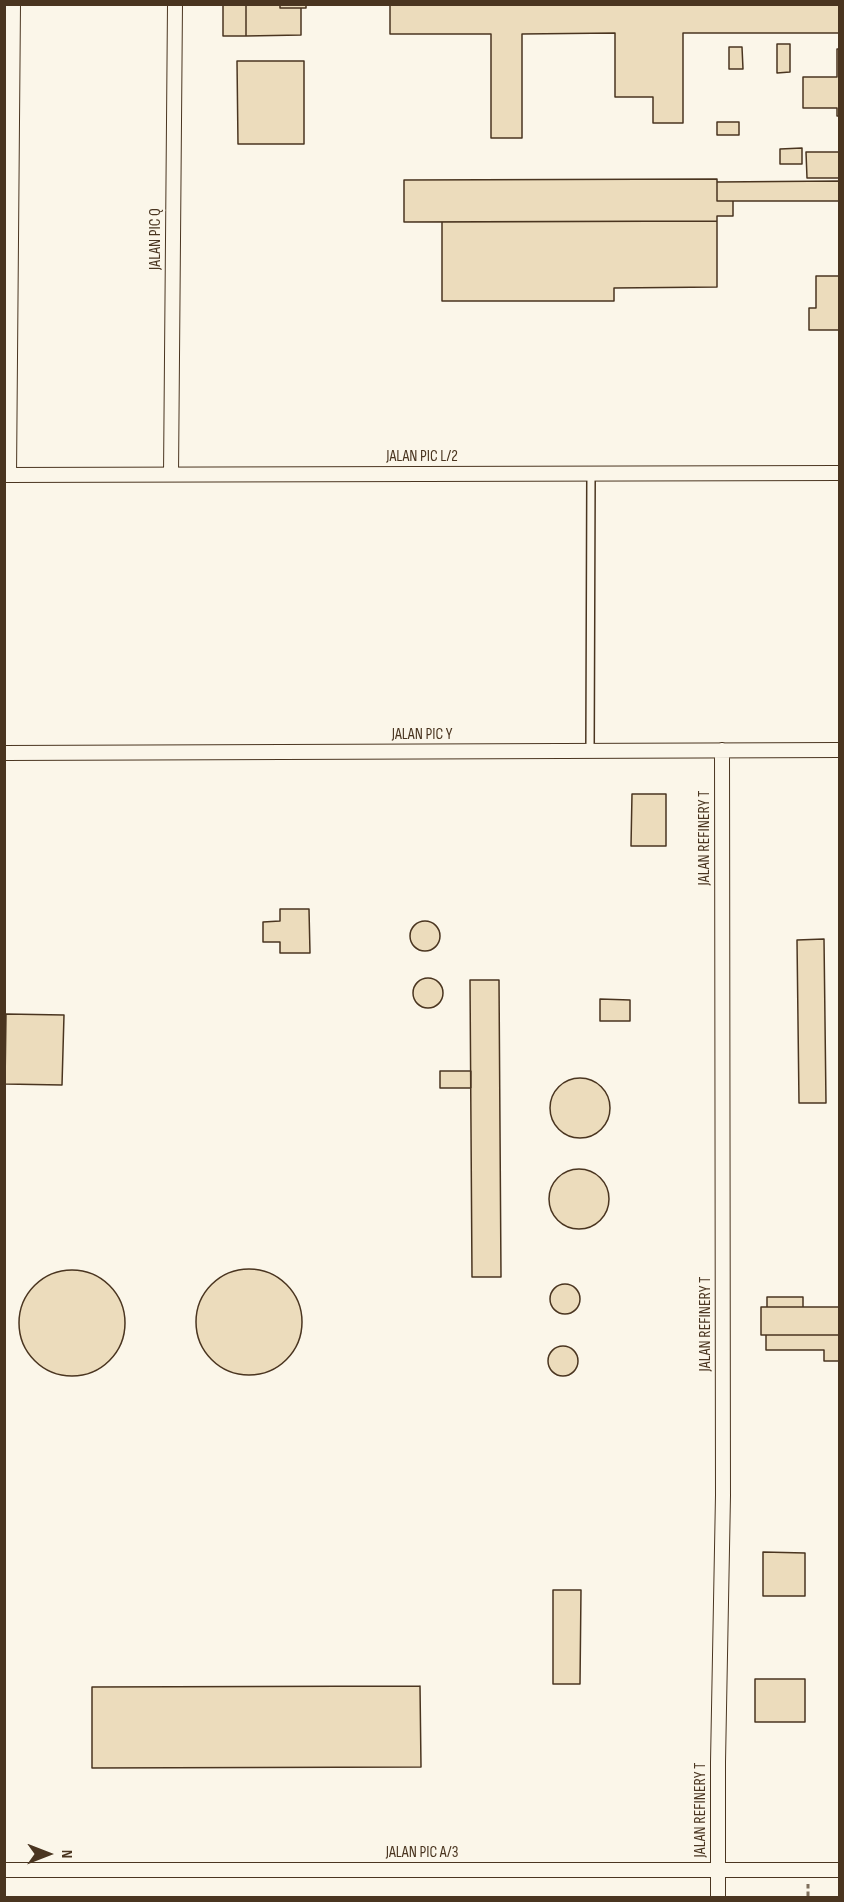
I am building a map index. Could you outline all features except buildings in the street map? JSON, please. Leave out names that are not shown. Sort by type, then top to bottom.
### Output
[{"type":"street","points":[[7,475],[13,4]]},
{"type":"street","name":"JALAN PIC Q","points":[[171,474],[175,4]]},
{"type":"street","name":"JALAN PIC L/2","points":[[7,475],[840,473]]},
{"type":"street","name":"JALAN REFINERY T","points":[[718,1898],[718,1750],[723,1495],[722,750]]},
{"type":"street","name":"JALAN PIC Y","points":[[4,753],[840,750]]},
{"type":"street","name":"JALAN PIC A/3","points":[[4,1870],[840,1870]]},
{"type":"lane","points":[[590,751],[591,474]]}]
